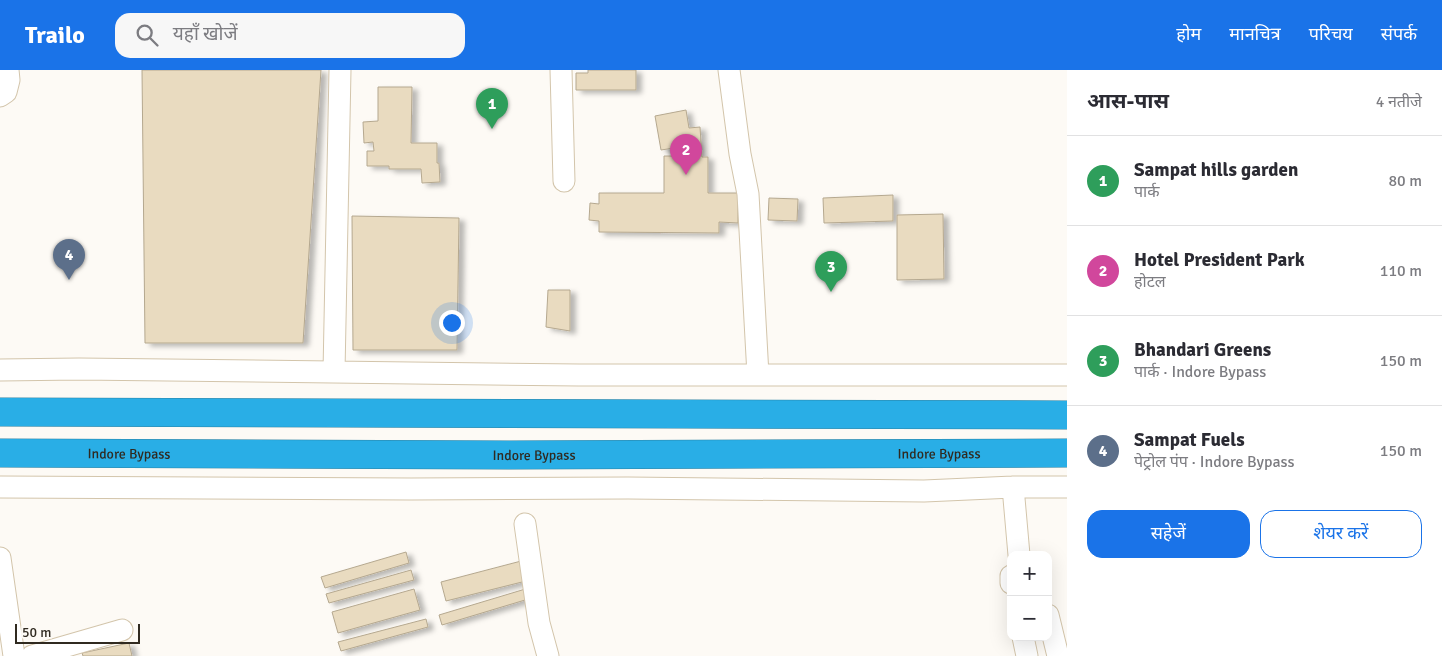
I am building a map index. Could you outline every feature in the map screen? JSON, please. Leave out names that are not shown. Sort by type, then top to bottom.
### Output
[{"type":"highway","points":[[0,412],[1067,415]]},
{"type":"highway","name":"Indore Bypass","points":[[0,454],[1067,453]]},
{"type":"street","points":[[0,96],[6,92],[9,80],[8,70]]},
{"type":"street","points":[[334,372],[340,70]]},
{"type":"street","points":[[561,70],[564,181]]},
{"type":"street","points":[[729,70],[740,154],[748,194],[758,374]]},
{"type":"street","points":[[0,370],[79,369],[569,375],[1067,375]]},
{"type":"street","points":[[0,487],[698,488],[924,491],[1013,487],[1067,487]]},
{"type":"street","points":[[1013,487],[1020,551]]},
{"type":"street","points":[[525,524],[539,623],[548,656]]},
{"type":"street","points":[[0,558],[14,656]]},
{"type":"street","points":[[32,656],[122,630]]},
{"type":"street","points":[[1052,631],[1058,656]]},
{"type":"street","points":[[1024,641],[1027,656]]},
{"type":"building","points":[[142,70],[321,70],[303,343],[145,343]]},
{"type":"building","points":[[588,70],[636,70],[636,90],[576,90],[576,73],[588,73]]},
{"type":"building","points":[[378,87],[412,87],[411,143],[437,143],[437,163],[439,163],[440,182],[422,183],[421,169],[389,169],[389,166],[367,166],[367,151],[374,151],[373,142],[364,143],[363,122],[378,121]]},
{"type":"building","points":[[686,110],[689,128],[700,127],[702,157],[708,157],[708,193],[738,193],[738,223],[719,222],[719,233],[599,232],[599,221],[589,220],[590,203],[599,204],[599,193],[664,193],[664,156],[675,156],[674,148],[661,150],[655,116]]},
{"type":"building","points":[[893,195],[893,221],[824,223],[823,198]]},
{"type":"building","points":[[769,198],[798,199],[797,221],[768,220]]},
{"type":"building","points":[[943,214],[944,279],[897,280],[897,215]]},
{"type":"building","points":[[352,216],[459,218],[457,350],[353,350]]},
{"type":"building","points":[[548,290],[570,290],[570,331],[546,327]]},
{"type":"building","points":[[406,552],[409,563],[325,588],[321,577]]},
{"type":"building","points":[[525,560],[530,580],[446,601],[441,582]]},
{"type":"building","points":[[411,570],[414,580],[329,603],[326,594]]},
{"type":"building","points":[[532,587],[535,597],[442,625],[439,615]]},
{"type":"building","points":[[414,589],[420,610],[338,633],[332,612]]},
{"type":"building","points":[[426,619],[428,627],[341,651],[338,642]]},
{"type":"building","points":[[129,643],[132,656],[83,656],[82,653]]},
{"type":"place","name":"Sampat hills garden","points":[[492,129]]},
{"type":"place","name":"Hotel President Park","points":[[686,175]]},
{"type":"place","name":"Sampat Fuels","points":[[69,280]]},
{"type":"place","name":"Bhandari Greens","points":[[831,292]]}]
